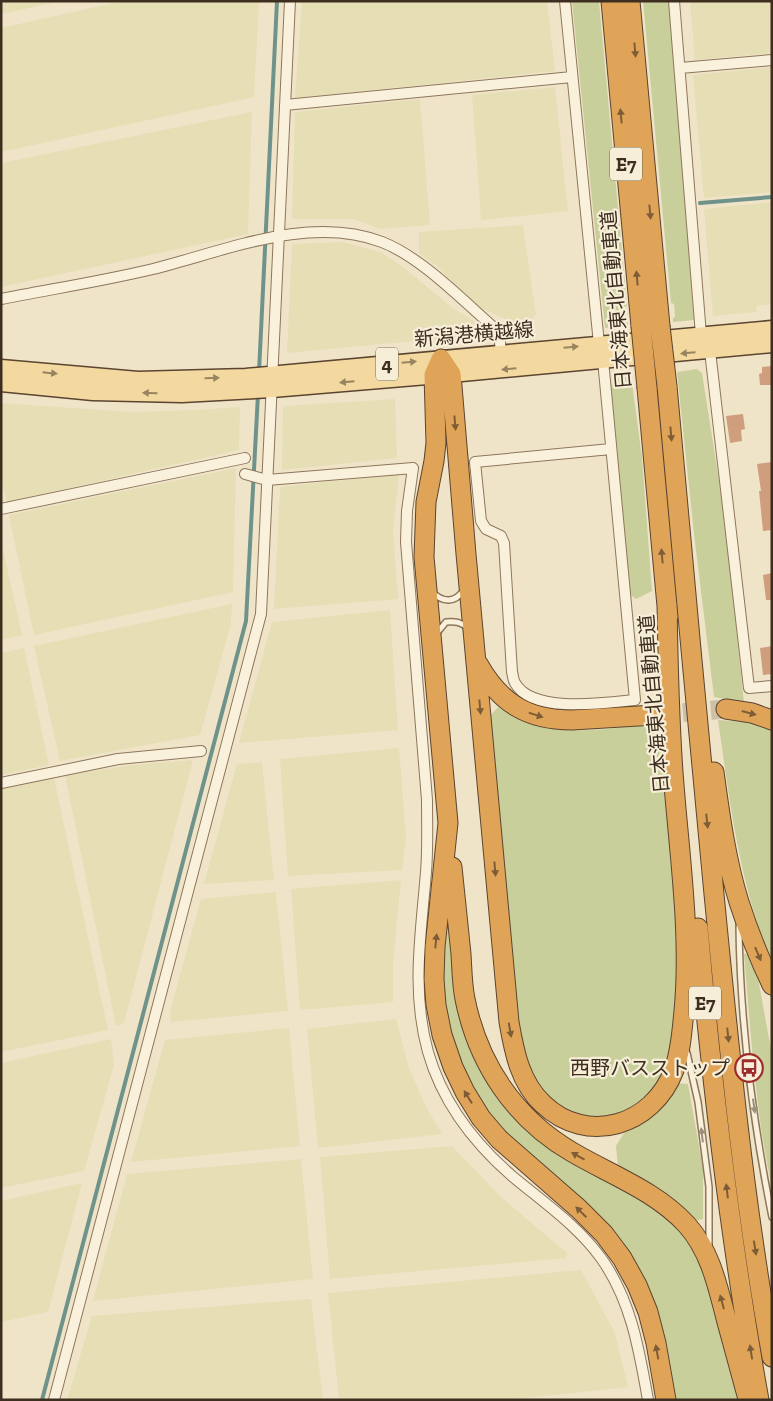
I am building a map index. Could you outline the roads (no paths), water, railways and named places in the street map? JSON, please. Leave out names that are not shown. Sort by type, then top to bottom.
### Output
[{"type":"highway","name":"日本海東北自動車道","points":[[611,1],[712,1070],[732,1232],[759,1400]]},
{"type":"highway","name":"日本海東北自動車道","points":[[630,1],[731,1068],[752,1233],[772,1357]]},
{"type":"highway","points":[[442,369],[477,661],[509,1022],[520,1069],[530,1088],[542,1103],[559,1117],[579,1124],[600,1127],[619,1124],[636,1117],[651,1106],[665,1088],[674,1069],[682,1036],[687,945],[669,724],[667,604]]},
{"type":"highway","points":[[442,369],[434,461],[426,502],[424,557],[465,998],[473,1029],[482,1054],[497,1082],[517,1108],[544,1134],[571,1152],[641,1189],[665,1204],[687,1225],[699,1242],[713,1270],[748,1400]]},
{"type":"highway","points":[[686,598],[724,839],[739,900],[752,940],[772,985]]},
{"type":"highway","points":[[477,661],[484,674],[509,703],[535,716],[572,720],[655,715]]},
{"type":"highway","points":[[726,709],[752,713],[772,720]]},
{"type":"highway","points":[[448,823],[435,947],[434,979],[436,1005],[442,1035],[452,1067],[464,1092],[481,1118],[499,1139],[579,1209],[604,1234],[622,1258],[637,1284],[648,1312],[656,1343],[666,1400]]},
{"type":"main road","name":"新潟港横越線","points":[[1,383],[93,392],[172,394],[272,382],[442,369],[601,352],[701,335],[772,329]]},
{"type":"main road","name":"新潟港横越線","points":[[442,369],[500,353],[710,351],[772,344]]},
{"type":"main road","name":"新潟港横越線","points":[[1,368],[138,380],[272,382]]},
{"type":"street","points":[[54,1400],[261,614],[290,1]]},
{"type":"street","points":[[565,1],[611,450],[635,700],[587,705],[558,704],[536,699],[523,691],[515,683],[512,672],[504,543],[501,536],[486,529],[480,521],[475,462],[611,450]]},
{"type":"street","points":[[674,1],[701,335]]},
{"type":"street","points":[[680,68],[772,60]]},
{"type":"street","points":[[285,105],[572,78]]},
{"type":"street","points":[[1,299],[152,269],[279,237],[328,231],[355,234],[384,243],[410,257],[435,276],[499,332],[500,353]]},
{"type":"street","points":[[710,351],[748,688],[772,686]]},
{"type":"street","points":[[1,509],[245,458]]},
{"type":"street","points":[[245,474],[267,480],[413,468],[407,511],[406,542],[426,791],[428,839],[417,961],[422,1024],[429,1054],[453,1108],[491,1157],[558,1213],[583,1237],[600,1257],[617,1284],[630,1313],[638,1344],[648,1400]]},
{"type":"street","points":[[1,783],[118,758],[200,751]]},
{"type":"lane","points":[[426,583],[438,597],[444,600],[451,600],[458,597],[464,591],[468,580]]},
{"type":"lane","points":[[432,652],[436,635],[446,622],[455,621],[462,623],[474,633]]},
{"type":"lane","points":[[739,900],[740,981],[763,1174],[772,1218]]},
{"type":"lane","points":[[685,1000],[687,1059],[698,1102],[709,1187],[708,1239],[713,1270]]},
{"type":"waterway","points":[[259,372],[277,1]]},
{"type":"waterway","points":[[700,203],[772,197]]},
{"type":"waterway","points":[[42,1400],[246,621],[258,394]]},
{"type":"tunnel","points":[[655,715],[726,709]]},
{"type":"place","name":"西野バスストップ","points":[[749,1068]]}]
